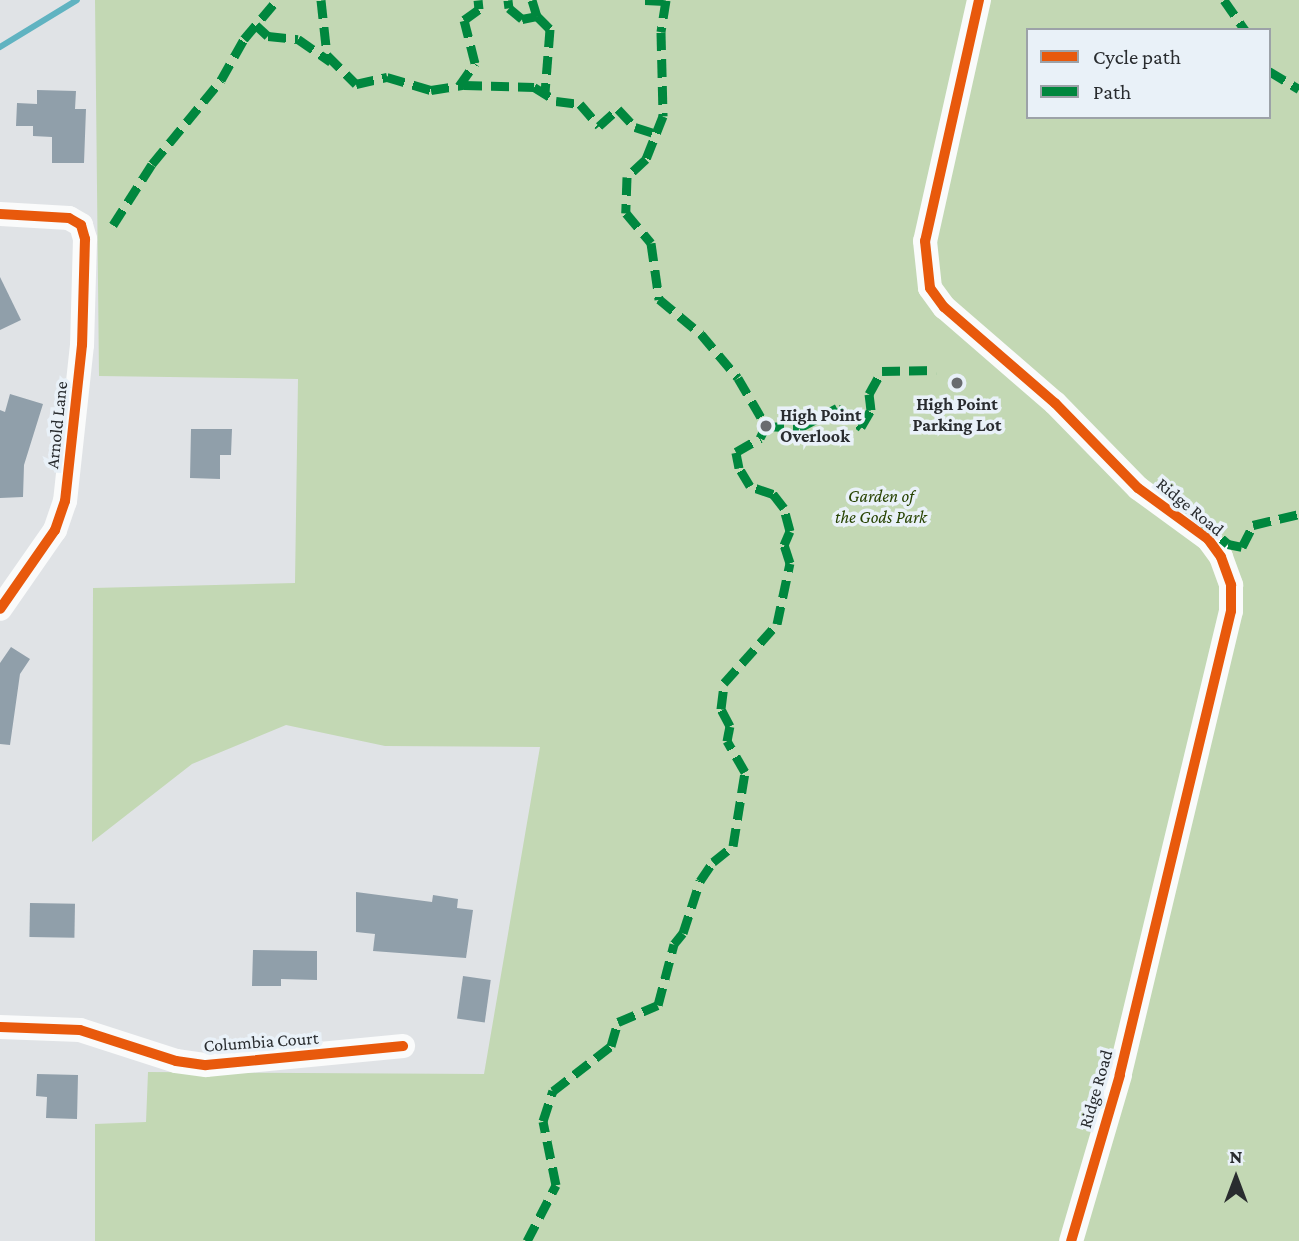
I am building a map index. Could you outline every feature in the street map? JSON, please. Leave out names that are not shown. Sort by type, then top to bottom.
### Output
[{"type":"street","name":"Ridge Road","points":[[979,0],[925,241],[930,288],[944,307],[1055,403],[1138,488],[1208,539],[1221,557],[1231,585],[1231,611],[1120,1075],[1071,1241]]},
{"type":"street","name":"Arnold Lane","points":[[0,214],[51,214],[81,225],[85,239],[82,345],[65,502],[55,530],[0,609]]},
{"type":"street","name":"Columbia Court","points":[[0,1027],[80,1030],[176,1061],[206,1065],[403,1046]]},
{"type":"green space","name":"Garden of the Gods Park","points":[[95,0],[1299,0],[1299,1241],[95,1241],[95,1124],[146,1122],[148,1072],[484,1074],[540,747],[385,746],[286,725],[192,764],[92,842],[93,588],[295,583],[298,379],[99,376]]},
{"type":"building","points":[[37,90],[76,91],[75,109],[86,109],[84,163],[52,163],[52,137],[33,136],[33,126],[16,126],[17,103],[37,104]]},
{"type":"building","points":[[0,277],[21,320],[0,330]]},
{"type":"building","points":[[10,394],[43,404],[24,465],[23,497],[0,498],[0,410],[5,412]]},
{"type":"building","points":[[191,429],[232,429],[231,455],[220,455],[220,479],[190,478]]},
{"type":"building","points":[[11,647],[30,659],[20,674],[10,745],[0,744],[0,663]]},
{"type":"building","points":[[356,892],[432,902],[433,895],[458,899],[457,908],[473,910],[466,958],[373,951],[375,934],[356,932]]},
{"type":"building","points":[[30,903],[75,904],[74,938],[29,937]]},
{"type":"building","points":[[253,950],[317,951],[317,980],[281,979],[281,986],[252,986]]},
{"type":"building","points":[[463,976],[491,980],[485,1022],[457,1019]]},
{"type":"building","points":[[37,1074],[78,1075],[77,1119],[46,1118],[47,1097],[36,1096]]},
{"type":"waterway","points":[[0,47],[77,0]]},
{"type":"marked path","points":[[113,225],[152,164],[221,80],[244,39],[277,0]]},
{"type":"marked path","points":[[321,0],[327,55],[356,84],[387,77],[431,90],[464,85],[534,87],[556,101],[580,104],[599,126],[618,109],[635,127],[656,134]]},
{"type":"marked path","points":[[459,86],[475,63],[464,20],[479,9],[478,0]]},
{"type":"marked path","points":[[508,0],[509,8],[522,19],[537,16]]},
{"type":"marked path","points":[[532,0],[537,16],[550,29],[545,92]]},
{"type":"marked path","points":[[645,0],[665,1]]},
{"type":"marked path","points":[[666,0],[661,32],[663,116],[646,159],[627,177],[626,213],[651,243],[659,299],[701,334],[738,378],[766,426]]},
{"type":"marked path","points":[[1224,0],[1244,28]]},
{"type":"marked path","points":[[256,25],[268,36],[298,39],[331,62]]},
{"type":"marked path","points":[[1271,72],[1299,89]]},
{"type":"marked path","points":[[527,1241],[556,1185],[543,1121],[553,1091],[611,1046],[618,1022],[658,1005],[674,944],[683,933],[700,881],[713,862],[733,846],[745,772],[727,741],[730,726],[721,709],[724,683],[777,624],[790,563],[784,545],[790,531],[784,508],[773,494],[750,486],[739,468],[736,452],[760,438],[766,426],[799,428],[837,408],[861,427],[871,410],[869,394],[882,371],[936,370]]},
{"type":"marked path","points":[[1169,511],[1181,503],[1228,544],[1242,547],[1253,525],[1299,514]]},
{"type":"cycle path","points":[[979,0],[925,241],[930,288],[944,307],[1055,403],[1138,488],[1208,539],[1221,557],[1231,585],[1231,611],[1120,1075],[1071,1241]]},
{"type":"cycle path","points":[[0,214],[69,218],[81,225],[85,239],[82,345],[65,501],[55,530],[0,609]]},
{"type":"cycle path","points":[[0,1027],[80,1030],[176,1061],[206,1065],[403,1046]]},
{"type":"place","name":"High Point Parking Lot","points":[[957,383]]},
{"type":"place","name":"High Point Overlook","points":[[766,426]]}]
